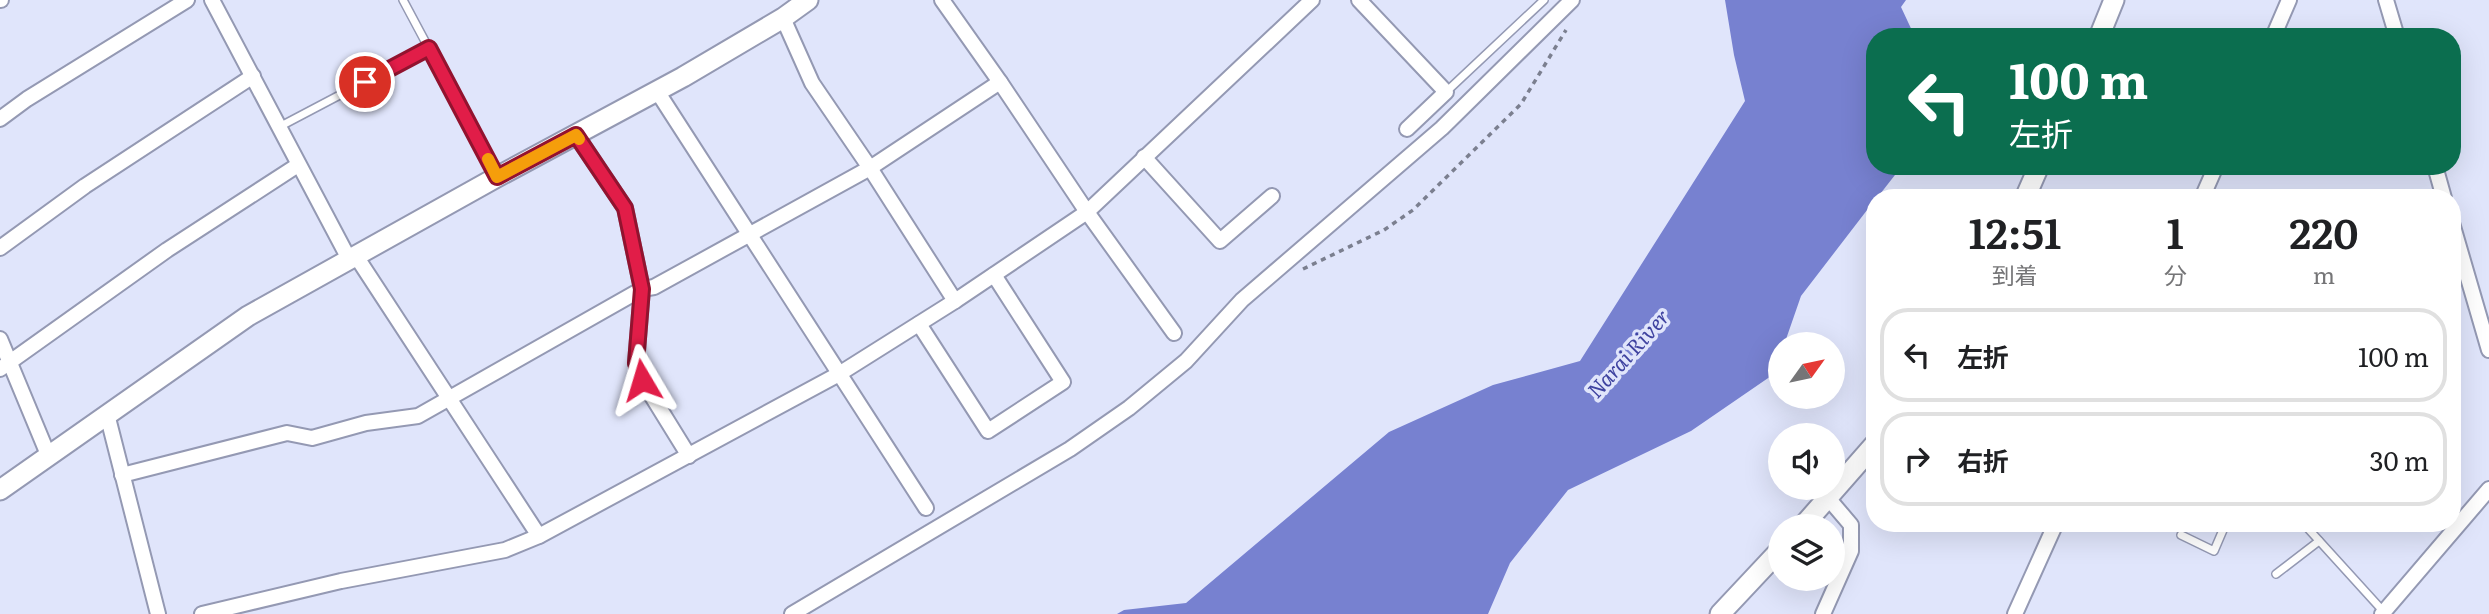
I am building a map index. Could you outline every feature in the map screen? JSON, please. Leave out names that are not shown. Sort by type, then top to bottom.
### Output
[{"type":"street","points":[[0,119],[27,99],[187,0]]},
{"type":"street","points":[[212,0],[298,165],[353,258],[540,536]]},
{"type":"street","points":[[0,491],[248,316],[656,91],[783,18],[808,0]]},
{"type":"street","points":[[942,0],[1087,212],[1174,333]]},
{"type":"street","points":[[202,614],[341,581],[505,550],[540,536],[839,374],[955,301],[1087,212],[1312,0]]},
{"type":"street","points":[[1359,0],[1446,92],[1407,129]]},
{"type":"street","points":[[792,614],[1070,449],[1129,408],[1186,361],[1242,300],[1442,128],[1572,0]]},
{"type":"street","points":[[2103,28],[2114,0]]},
{"type":"street","points":[[2277,28],[2289,0]]},
{"type":"street","points":[[2386,0],[2394,28]]},
{"type":"street","points":[[783,18],[812,83],[955,301]]},
{"type":"street","points":[[0,248],[85,186],[253,76]]},
{"type":"street","points":[[122,475],[287,433],[312,438],[366,424],[418,416],[642,289],[654,287],[870,168],[1000,82]]},
{"type":"street","points":[[656,91],[926,508]]},
{"type":"street","points":[[576,135],[625,208],[642,289],[636,363],[642,380],[689,456]]},
{"type":"street","points":[[1144,157],[1220,241],[1272,196]]},
{"type":"street","points":[[5,365],[167,250],[298,165]]},
{"type":"street","points":[[2461,254],[2489,350]]},
{"type":"street","points":[[919,324],[988,431],[1063,382],[994,275]]},
{"type":"street","points":[[0,340],[5,365],[49,457]]},
{"type":"street","points":[[107,414],[158,614]]},
{"type":"street","points":[[1845,478],[1866,454]]},
{"type":"street","points":[[2461,522],[2489,489]]},
{"type":"street","points":[[1813,514],[1826,500]]},
{"type":"street","points":[[1823,614],[1851,551],[1851,524],[1830,500]]},
{"type":"street","points":[[2015,614],[2052,532]]},
{"type":"street","points":[[2383,613],[2452,532]]},
{"type":"street","points":[[1720,614],[1768,563]]},
{"type":"lane","points":[[403,0],[497,177]]},
{"type":"lane","points":[[1446,92],[1544,0]]},
{"type":"lane","points":[[279,127],[429,48]]},
{"type":"lane","points":[[2181,535],[2214,551],[2222,532]]},
{"type":"lane","points":[[2311,532],[2383,613]]},
{"type":"lane","points":[[2276,574],[2319,541]]},
{"type":"path","points":[[1296,273],[1384,230],[1413,210],[1521,104],[1572,22]]},
{"type":"water","name":"Narai River","points":[[1725,0],[1906,0],[1901,7],[1911,28],[1866,28],[1866,175],[1895,175],[1884,189],[1866,189],[1866,211],[1801,296],[1789,332],[1768,332],[1768,378],[1691,431],[1568,490],[1510,563],[1488,614],[1117,614],[1124,610],[1186,603],[1389,432],[1493,385],[1580,361],[1745,101]]},
{"type":"slow traffic","points":[[488,159],[497,177],[576,135],[579,139]]},
{"type":"route","points":[[365,82],[429,48],[497,177],[576,135],[625,208],[642,289],[636,363],[642,380]]}]
